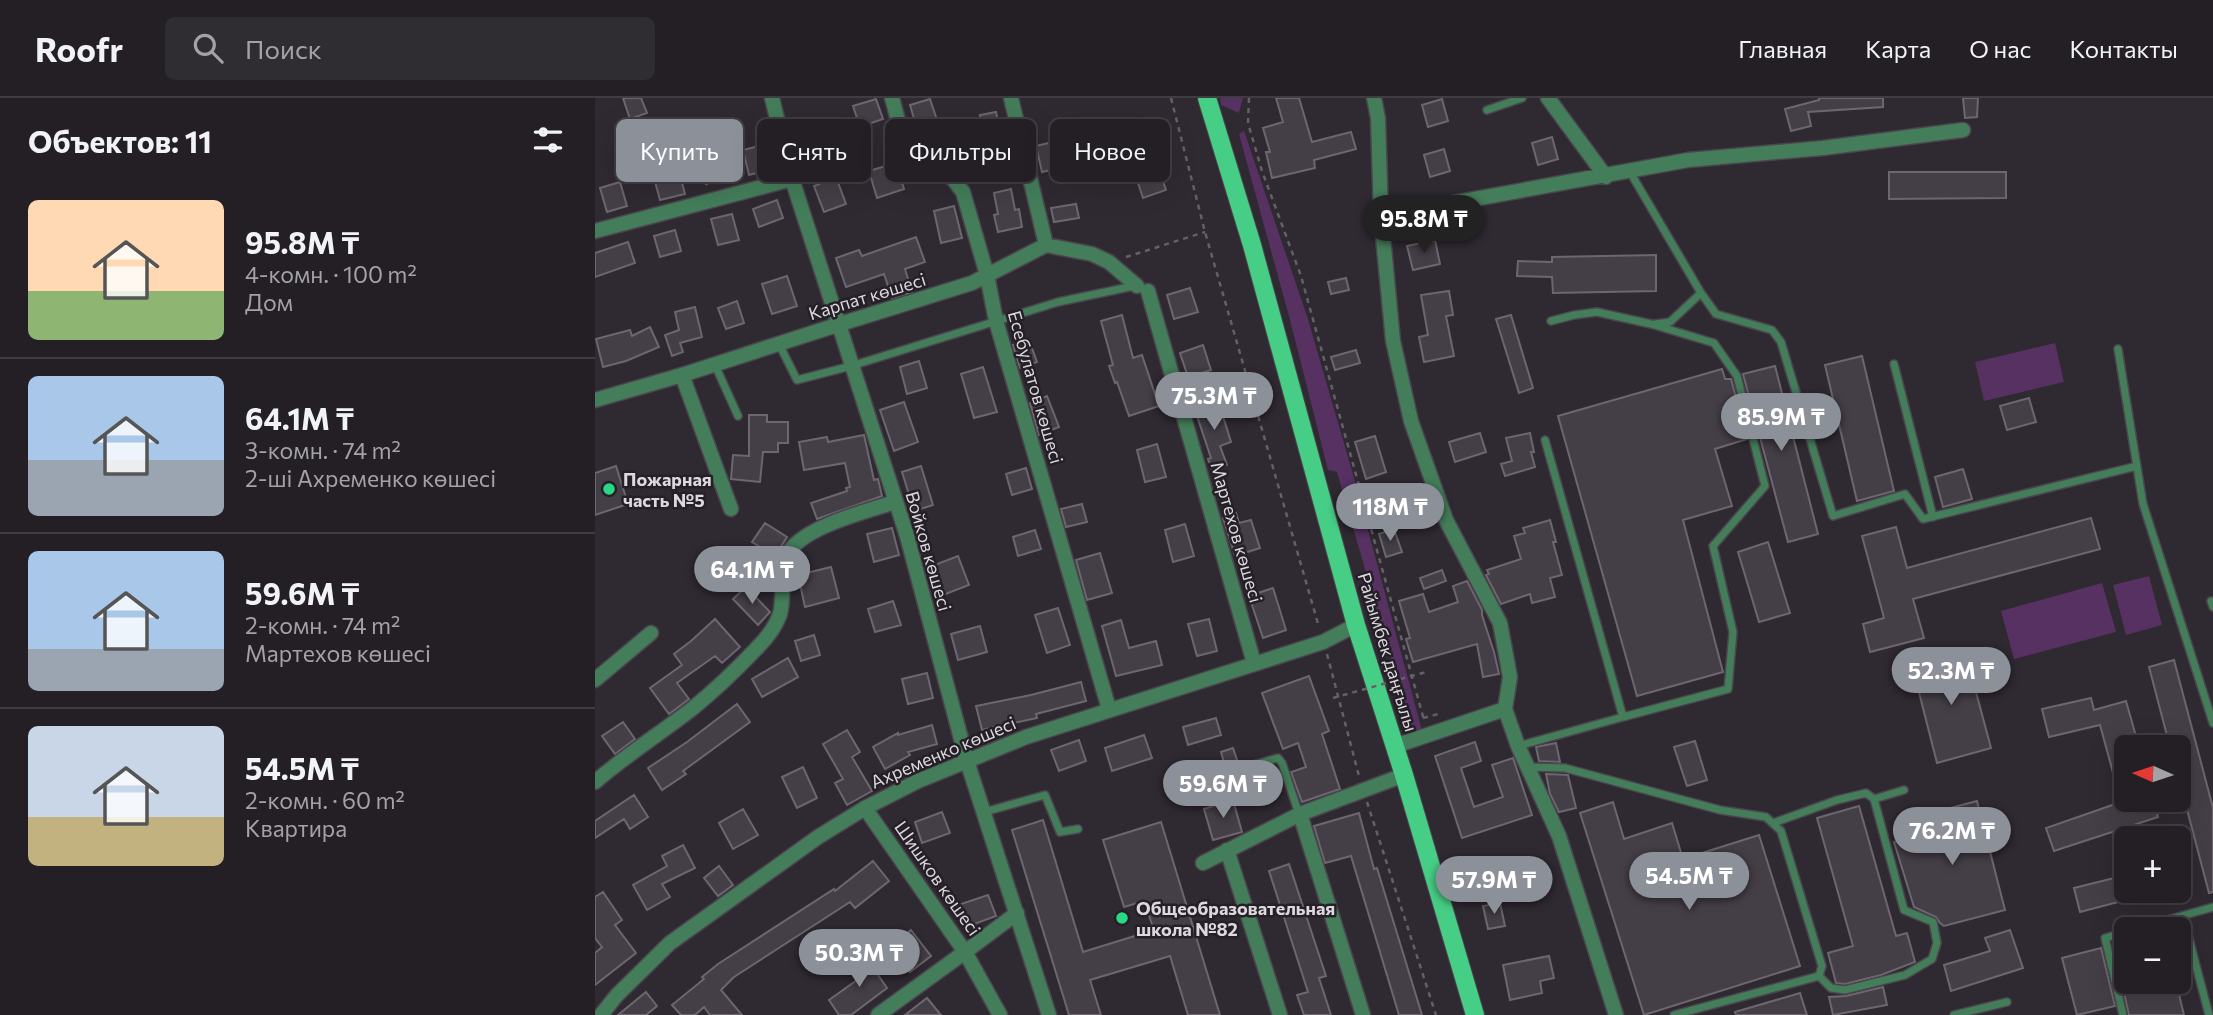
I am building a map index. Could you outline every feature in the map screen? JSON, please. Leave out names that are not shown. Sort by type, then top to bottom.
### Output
[{"type":"main road","name":"Райымбек даңғылы","points":[[1207,98],[1252,245],[1356,625],[1404,775],[1475,1015]]},
{"type":"street","name":"Войков көшесі","points":[[772,98],[777,119]]},
{"type":"street","name":"Есебулатов көшесі","points":[[892,98],[908,147],[917,157],[953,179],[963,192],[987,275],[996,321],[1109,709]]},
{"type":"street","points":[[1011,98],[1046,245],[1092,254],[1109,262],[1142,288]]},
{"type":"street","points":[[1374,98],[1378,118],[1381,216],[1394,341],[1411,421],[1446,520],[1500,623],[1510,677],[1505,709],[1518,746],[1559,836],[1616,1015]]},
{"type":"street","points":[[1548,98],[1606,177]]},
{"type":"street","points":[[1381,216],[1688,160],[1823,148],[1963,130]]},
{"type":"street","points":[[595,231],[777,182]]},
{"type":"street","name":"Войков көшесі","points":[[793,182],[907,536],[967,761],[1049,1015]]},
{"type":"street","name":"Карпат көшесі","points":[[595,400],[972,284],[1046,245]]},
{"type":"street","name":"Мартехов көшесі","points":[[1142,288],[1254,663]]},
{"type":"street","points":[[683,375],[731,509]]},
{"type":"street","points":[[595,782],[695,706],[757,648],[781,611],[782,575],[787,554],[803,537],[838,520],[895,502]]},
{"type":"street","name":"Ахременко көшесі","points":[[601,1015],[617,995],[670,943],[818,837],[865,808],[918,781],[1025,737],[1323,642],[1356,625]]},
{"type":"street","points":[[595,680],[651,633]]},
{"type":"street","points":[[1395,746],[1505,709]]},
{"type":"street","points":[[1203,863],[1300,814],[1404,775]]},
{"type":"street","name":"Шишков көшесі","points":[[865,808],[965,952],[878,1015]]},
{"type":"street","points":[[1300,814],[1363,1015]]},
{"type":"street","points":[[1227,850],[1280,1015]]},
{"type":"street","points":[[1000,1015],[965,952],[1017,913]]},
{"type":"lane","points":[[1487,110],[1522,98]]},
{"type":"lane","points":[[1629,172],[1716,314],[1772,330],[1781,342],[1833,516],[1905,494],[1923,519],[2137,466]]},
{"type":"lane","points":[[778,344],[797,380],[1068,299],[1142,288]]},
{"type":"lane","points":[[1651,324],[1670,322],[1701,293]]},
{"type":"lane","points":[[1518,746],[1728,689],[1733,632],[1713,546],[1765,486],[1737,376],[1714,344],[1651,324],[1597,312],[1551,321]]},
{"type":"lane","points":[[2118,349],[2143,505],[2213,723]]},
{"type":"lane","points":[[715,364],[739,416]]},
{"type":"lane","points":[[1894,364],[1933,517]]},
{"type":"lane","points":[[1545,440],[1623,717]]},
{"type":"lane","points":[[1228,795],[1224,773],[1278,758],[1300,814]]},
{"type":"lane","points":[[1527,767],[1565,768],[1720,810],[1766,817],[1781,831],[1822,966],[1819,976]]},
{"type":"lane","points":[[1874,799],[1904,790]]},
{"type":"lane","points":[[1773,823],[1837,800],[1866,793],[1874,799],[1904,909],[1933,922],[1937,943],[1932,959],[1905,975],[1845,990],[1831,988],[1819,976]]},
{"type":"lane","points":[[984,812],[1045,795],[1060,832],[1078,829]]},
{"type":"lane","points":[[2179,917],[2213,907]]},
{"type":"lane","points":[[2183,916],[2209,1015]]},
{"type":"lane","points":[[2114,935],[2105,938],[2114,976]]},
{"type":"lane","points":[[1674,1015],[1819,976]]},
{"type":"lane","points":[[2118,994],[2123,1015]]},
{"type":"lane","points":[[1954,1015],[2007,1002]]},
{"type":"path","points":[[1171,98],[1205,232],[1363,789],[1436,1015]]},
{"type":"path","points":[[1249,98],[1248,123],[1262,171],[1301,276],[1423,718],[1438,714]]},
{"type":"path","points":[[1109,262],[1205,232]]},
{"type":"path","points":[[1333,698],[1426,672]]},
{"type":"path","points":[[1343,736],[1349,735]]},
{"type":"shaded area","points":[[1220,98],[1243,98],[1239,113],[1221,105]]},
{"type":"shaded area","points":[[1244,131],[1307,316],[1423,734],[1415,735],[1412,732],[1337,472],[1328,470],[1239,134]]},
{"type":"shaded area","points":[[2055,343],[2064,382],[1984,401],[1975,362]]},
{"type":"shaded area","points":[[2149,576],[2162,625],[2126,635],[2113,585]]},
{"type":"shaded area","points":[[2102,583],[2116,632],[2014,659],[2001,611]]},
{"type":"building","points":[[623,98],[641,98],[647,113],[630,119]]},
{"type":"building","points":[[1276,98],[1299,98],[1312,142],[1351,132],[1356,149],[1314,160],[1315,168],[1272,178],[1266,152],[1270,152],[1263,128],[1283,122]]},
{"type":"building","points":[[1819,98],[1883,98],[1883,107],[1808,112],[1811,126],[1791,131],[1785,109]]},
{"type":"building","points":[[1963,98],[1978,98],[1977,117],[1965,118]]},
{"type":"building","points":[[876,99],[883,119],[871,123],[871,119],[857,119],[853,106]]},
{"type":"building","points":[[930,99],[937,119],[914,119],[910,105]]},
{"type":"building","points":[[1442,99],[1448,121],[1428,127],[1422,105]]},
{"type":"building","points":[[996,112],[997,119],[981,119],[980,115]]},
{"type":"building","points":[[1552,137],[1558,159],[1538,165],[1532,143]]},
{"type":"building","points":[[1050,143],[1050,170],[1042,172],[1036,146]]},
{"type":"building","points":[[757,146],[757,173],[749,175],[743,150]]},
{"type":"building","points":[[1444,149],[1450,171],[1430,177],[1424,155]]},
{"type":"building","points":[[885,166],[885,182],[902,182],[904,189],[877,198],[871,170]]},
{"type":"building","points":[[1889,172],[2006,172],[2006,198],[1889,199]]},
{"type":"building","points":[[620,182],[627,206],[607,212],[600,188]]},
{"type":"building","points":[[655,182],[682,182],[685,194],[660,200]]},
{"type":"building","points":[[824,182],[838,182],[846,204],[824,212],[814,186]]},
{"type":"building","points":[[1138,182],[1163,182],[1166,190],[1143,198]]},
{"type":"building","points":[[1011,189],[1015,210],[1019,209],[1022,227],[998,232],[994,215],[998,214],[994,193]]},
{"type":"building","points":[[777,200],[783,218],[759,227],[753,209]]},
{"type":"building","points":[[1076,204],[1079,218],[1054,222],[1051,208]]},
{"type":"building","points":[[954,206],[962,238],[941,243],[934,211]]},
{"type":"building","points":[[732,214],[739,240],[718,245],[711,219]]},
{"type":"building","points":[[675,230],[681,251],[660,257],[654,236]]},
{"type":"building","points":[[916,237],[925,262],[905,269],[912,292],[892,298],[884,274],[846,287],[836,258],[859,250],[862,256]]},
{"type":"building","points":[[1435,240],[1440,264],[1413,270],[1407,246]]},
{"type":"building","points":[[628,242],[635,263],[595,277],[595,253]]},
{"type":"building","points":[[1656,255],[1656,291],[1553,293],[1552,277],[1517,276],[1518,261],[1552,262],[1552,257]]},
{"type":"building","points":[[787,276],[797,306],[772,314],[762,284]]},
{"type":"building","points":[[1346,278],[1349,290],[1331,294],[1328,282]]},
{"type":"building","points":[[1190,288],[1198,312],[1174,319],[1167,295]]},
{"type":"building","points":[[1449,291],[1453,315],[1446,316],[1454,356],[1424,362],[1419,337],[1428,335],[1421,295]]},
{"type":"building","points":[[737,301],[744,323],[726,329],[718,308]]},
{"type":"building","points":[[695,307],[702,337],[680,343],[683,352],[672,356],[665,335],[679,330],[675,312]]},
{"type":"building","points":[[1122,315],[1133,358],[1142,355],[1159,406],[1129,416],[1109,366],[1113,365],[1101,321]]},
{"type":"building","points":[[1511,315],[1533,388],[1519,393],[1496,319]]},
{"type":"building","points":[[650,327],[659,347],[603,367],[596,339],[630,330],[632,336]]},
{"type":"building","points":[[1029,340],[1037,362],[1020,368],[1013,345]]},
{"type":"building","points":[[1203,345],[1211,370],[1188,377],[1180,353]]},
{"type":"building","points":[[1356,350],[1360,363],[1335,370],[1331,357]]},
{"type":"building","points":[[1862,356],[1894,491],[1857,501],[1825,365]]},
{"type":"building","points":[[919,361],[927,388],[907,394],[900,367]]},
{"type":"building","points":[[1775,366],[1818,534],[1788,542],[1743,374]]},
{"type":"building","points":[[983,367],[997,412],[974,418],[961,374]]},
{"type":"building","points":[[1722,369],[1725,379],[1731,379],[1747,439],[1715,449],[1732,506],[1683,520],[1723,672],[1637,696],[1558,416]]},
{"type":"building","points":[[1047,396],[1059,427],[1039,435],[1030,403]]},
{"type":"building","points":[[2029,398],[2036,422],[2007,430],[2000,406]]},
{"type":"building","points":[[1218,400],[1231,442],[1220,446],[1227,465],[1212,470],[1208,459],[1211,458],[1194,407]]},
{"type":"building","points":[[904,402],[918,442],[894,451],[880,410]]},
{"type":"building","points":[[749,415],[767,415],[767,422],[788,422],[788,443],[778,443],[778,452],[763,452],[760,482],[731,479],[733,455],[749,456]]},
{"type":"building","points":[[1480,433],[1486,452],[1455,462],[1449,442]]},
{"type":"building","points":[[1530,433],[1535,467],[1505,476],[1501,464],[1512,461],[1506,438]]},
{"type":"building","points":[[864,435],[874,480],[878,479],[882,496],[817,519],[811,503],[847,491],[846,488],[850,487],[845,463],[804,470],[799,442],[827,437],[828,442]]},
{"type":"building","points":[[1375,436],[1386,472],[1366,479],[1355,442]]},
{"type":"building","points":[[1157,444],[1166,477],[1145,482],[1137,450]]},
{"type":"building","name":"Пожарная часть №5","points":[[616,466],[628,504],[595,515],[595,473]]},
{"type":"building","points":[[921,466],[933,505],[914,511],[902,472]]},
{"type":"building","points":[[1026,468],[1032,489],[1012,495],[1006,474]]},
{"type":"building","points":[[1963,469],[1972,499],[1943,507],[1935,477]]},
{"type":"building","points":[[1082,504],[1087,522],[1066,527],[1061,509]]},
{"type":"building","points":[[1236,513],[1239,523],[1251,520],[1260,548],[1235,556],[1223,518]]},
{"type":"building","points":[[2091,518],[2100,549],[1913,599],[1924,638],[1870,652],[1863,624],[1884,618],[1862,536],[1896,527],[1907,568]]},
{"type":"building","points":[[1550,520],[1562,575],[1550,578],[1555,597],[1532,603],[1530,594],[1501,604],[1486,575],[1489,574],[1487,570],[1521,559],[1514,536],[1525,533],[1523,528]]},
{"type":"building","points":[[765,523],[787,537],[775,556],[752,542]]},
{"type":"building","points":[[1185,524],[1194,556],[1173,562],[1165,530]]},
{"type":"building","points":[[892,528],[899,555],[874,562],[867,534]]},
{"type":"building","points":[[1394,529],[1402,552],[1386,557],[1379,534]]},
{"type":"building","points":[[1035,530],[1041,549],[1018,556],[1013,537]]},
{"type":"building","points":[[1768,542],[1790,613],[1759,622],[1738,552]]},
{"type":"building","points":[[1100,553],[1112,593],[1087,600],[1076,560]]},
{"type":"building","points":[[958,556],[969,585],[943,595],[932,566]]},
{"type":"building","points":[[831,567],[839,598],[805,607],[798,575]]},
{"type":"building","points":[[1442,570],[1446,581],[1424,589],[1420,578]]},
{"type":"building","points":[[1467,581],[1482,610],[1499,674],[1483,677],[1477,644],[1413,662],[1406,639],[1410,638],[1399,601],[1423,594],[1429,612],[1458,602],[1453,586]]},
{"type":"building","points":[[746,587],[770,612],[758,625],[733,599]]},
{"type":"building","points":[[1273,588],[1286,630],[1263,638],[1249,596]]},
{"type":"building","points":[[893,601],[901,625],[875,632],[868,609]]},
{"type":"building","points":[[1058,608],[1070,645],[1047,653],[1035,615]]},
{"type":"building","points":[[715,619],[740,647],[722,663],[715,656],[677,683],[689,699],[669,714],[650,688],[682,665],[674,654]]},
{"type":"building","points":[[1209,619],[1217,651],[1197,656],[1188,624]]},
{"type":"building","points":[[1121,620],[1129,648],[1156,641],[1162,665],[1116,676],[1102,626]]},
{"type":"building","points":[[980,626],[987,652],[958,660],[951,634]]},
{"type":"building","points":[[814,635],[820,655],[801,661],[795,641]]},
{"type":"building","points":[[1965,651],[1991,748],[1937,763],[1912,665]]},
{"type":"building","points":[[788,658],[798,677],[762,697],[752,679]]},
{"type":"building","points":[[2174,660],[2213,808],[2213,892],[2209,893],[2188,812],[2191,812],[2191,735],[2167,735],[2149,667]]},
{"type":"building","points":[[927,673],[933,698],[908,704],[902,679]]},
{"type":"building","points":[[1309,676],[1329,731],[1322,734],[1340,789],[1302,802],[1291,772],[1306,767],[1298,743],[1283,749],[1262,693]]},
{"type":"building","points":[[1081,682],[1086,701],[1036,714],[1037,718],[982,730],[976,706]]},
{"type":"building","points":[[2091,698],[2094,710],[2126,701],[2136,735],[2114,735],[2114,776],[2100,725],[2049,737],[2042,709]]},
{"type":"building","points":[[737,704],[750,722],[683,771],[686,774],[662,790],[648,768]]},
{"type":"building","points":[[1216,718],[1221,735],[1188,745],[1183,727]]},
{"type":"building","points":[[623,722],[635,739],[615,754],[602,736]]},
{"type":"building","points":[[932,725],[937,744],[908,752],[910,755],[885,769],[873,747],[898,733]]},
{"type":"building","points":[[847,730],[860,752],[852,757],[872,791],[847,805],[835,783],[843,779],[823,744]]},
{"type":"building","points":[[1144,735],[1152,758],[1112,771],[1105,748]]},
{"type":"building","points":[[1079,740],[1086,761],[1059,771],[1051,750]]},
{"type":"building","points":[[1695,741],[1707,780],[1687,786],[1674,747]]},
{"type":"building","points":[[1475,742],[1481,761],[1461,768],[1474,807],[1503,797],[1492,765],[1513,758],[1532,815],[1462,838],[1435,756]]},
{"type":"building","points":[[1556,743],[1560,762],[1539,761],[1536,747]]},
{"type":"building","points":[[1233,748],[1238,763],[1225,766],[1221,752]]},
{"type":"building","points":[[803,767],[817,798],[797,808],[782,777]]},
{"type":"building","points":[[1546,774],[1568,775],[1576,808],[1559,812],[1550,794]]},
{"type":"building","points":[[634,795],[648,817],[630,829],[624,819],[595,838],[595,821]]},
{"type":"building","points":[[1233,800],[1242,832],[1213,840],[1204,809]]},
{"type":"building","points":[[1977,801],[2005,910],[1944,926],[1936,917],[1914,907],[1894,842],[1928,832],[1924,815]]},
{"type":"building","points":[[1613,802],[1624,839],[1672,823],[1683,859],[1759,835],[1800,966],[1644,1015],[1580,813]]},
{"type":"building","points":[[2114,804],[2114,812],[2157,812],[2158,817],[2130,826],[2114,826],[2114,831],[2054,851],[2046,828]]},
{"type":"building","points":[[1859,806],[1896,936],[1907,933],[1915,962],[1881,975],[1845,984],[1836,983],[1828,953],[1853,946],[1817,818]]},
{"type":"building","points":[[743,809],[758,835],[733,849],[719,823]]},
{"type":"building","points":[[942,812],[950,833],[922,843],[915,822]]},
{"type":"building","points":[[1359,813],[1374,869],[1377,868],[1422,1015],[1399,1015],[1351,856],[1325,863],[1314,826]]},
{"type":"building","points":[[1043,820],[1083,952],[1154,930],[1144,901],[1124,907],[1103,840],[1161,822],[1220,1015],[1188,1015],[1170,956],[1090,980],[1101,1015],[1069,1015],[1012,830]]},
{"type":"building","points":[[683,845],[695,868],[662,884],[670,897],[647,910],[633,885],[667,866],[662,856]]},
{"type":"building","points":[[873,861],[889,881],[855,908],[850,902],[734,977],[721,990],[742,1015],[710,1015],[704,1007],[695,1015],[681,1015],[672,1005],[718,964],[834,889],[835,891]]},
{"type":"building","points":[[1518,863],[1524,885],[1507,889],[1501,867]]},
{"type":"building","points":[[1289,864],[1326,976],[1319,978],[1331,1015],[1304,1015],[1297,995],[1308,992],[1269,871]]},
{"type":"building","points":[[719,866],[733,885],[718,896],[704,878]]},
{"type":"building","points":[[2114,878],[2114,903],[2080,912],[2074,888]]},
{"type":"building","points":[[603,892],[622,920],[615,925],[636,953],[595,985],[595,953],[602,947],[595,938],[595,897]]},
{"type":"building","points":[[988,895],[996,916],[969,926],[961,904]]},
{"type":"building","points":[[1500,903],[1505,926],[1488,929],[1483,906]]},
{"type":"building","points":[[911,930],[931,956],[910,972],[890,947]]},
{"type":"building","points":[[2010,930],[2023,968],[1951,991],[1944,965],[1990,951],[1985,938]]},
{"type":"building","points":[[2101,948],[2115,1006],[2077,1015],[2062,958]]},
{"type":"building","points":[[865,956],[887,988],[851,1015],[839,1015],[829,1000],[857,980],[849,968]]},
{"type":"building","points":[[1549,956],[1554,978],[1540,981],[1542,993],[1510,1000],[1503,965]]},
{"type":"building","points":[[1883,987],[1887,1005],[1833,1015],[1829,997],[1846,996]]},
{"type":"building","points":[[646,992],[657,1006],[646,1015],[618,1015]]},
{"type":"building","points":[[1800,993],[1807,1015],[1736,1015],[1735,1012]]},
{"type":"building","points":[[2124,994],[2179,994],[2184,1015],[2129,1015]]},
{"type":"building","points":[[927,998],[941,1015],[905,1015]]},
{"type":"place","name":"Пожарная часть №5","points":[[609,489]]},
{"type":"place","name":"Общеобразовательная школа №82","points":[[1122,918]]}]
